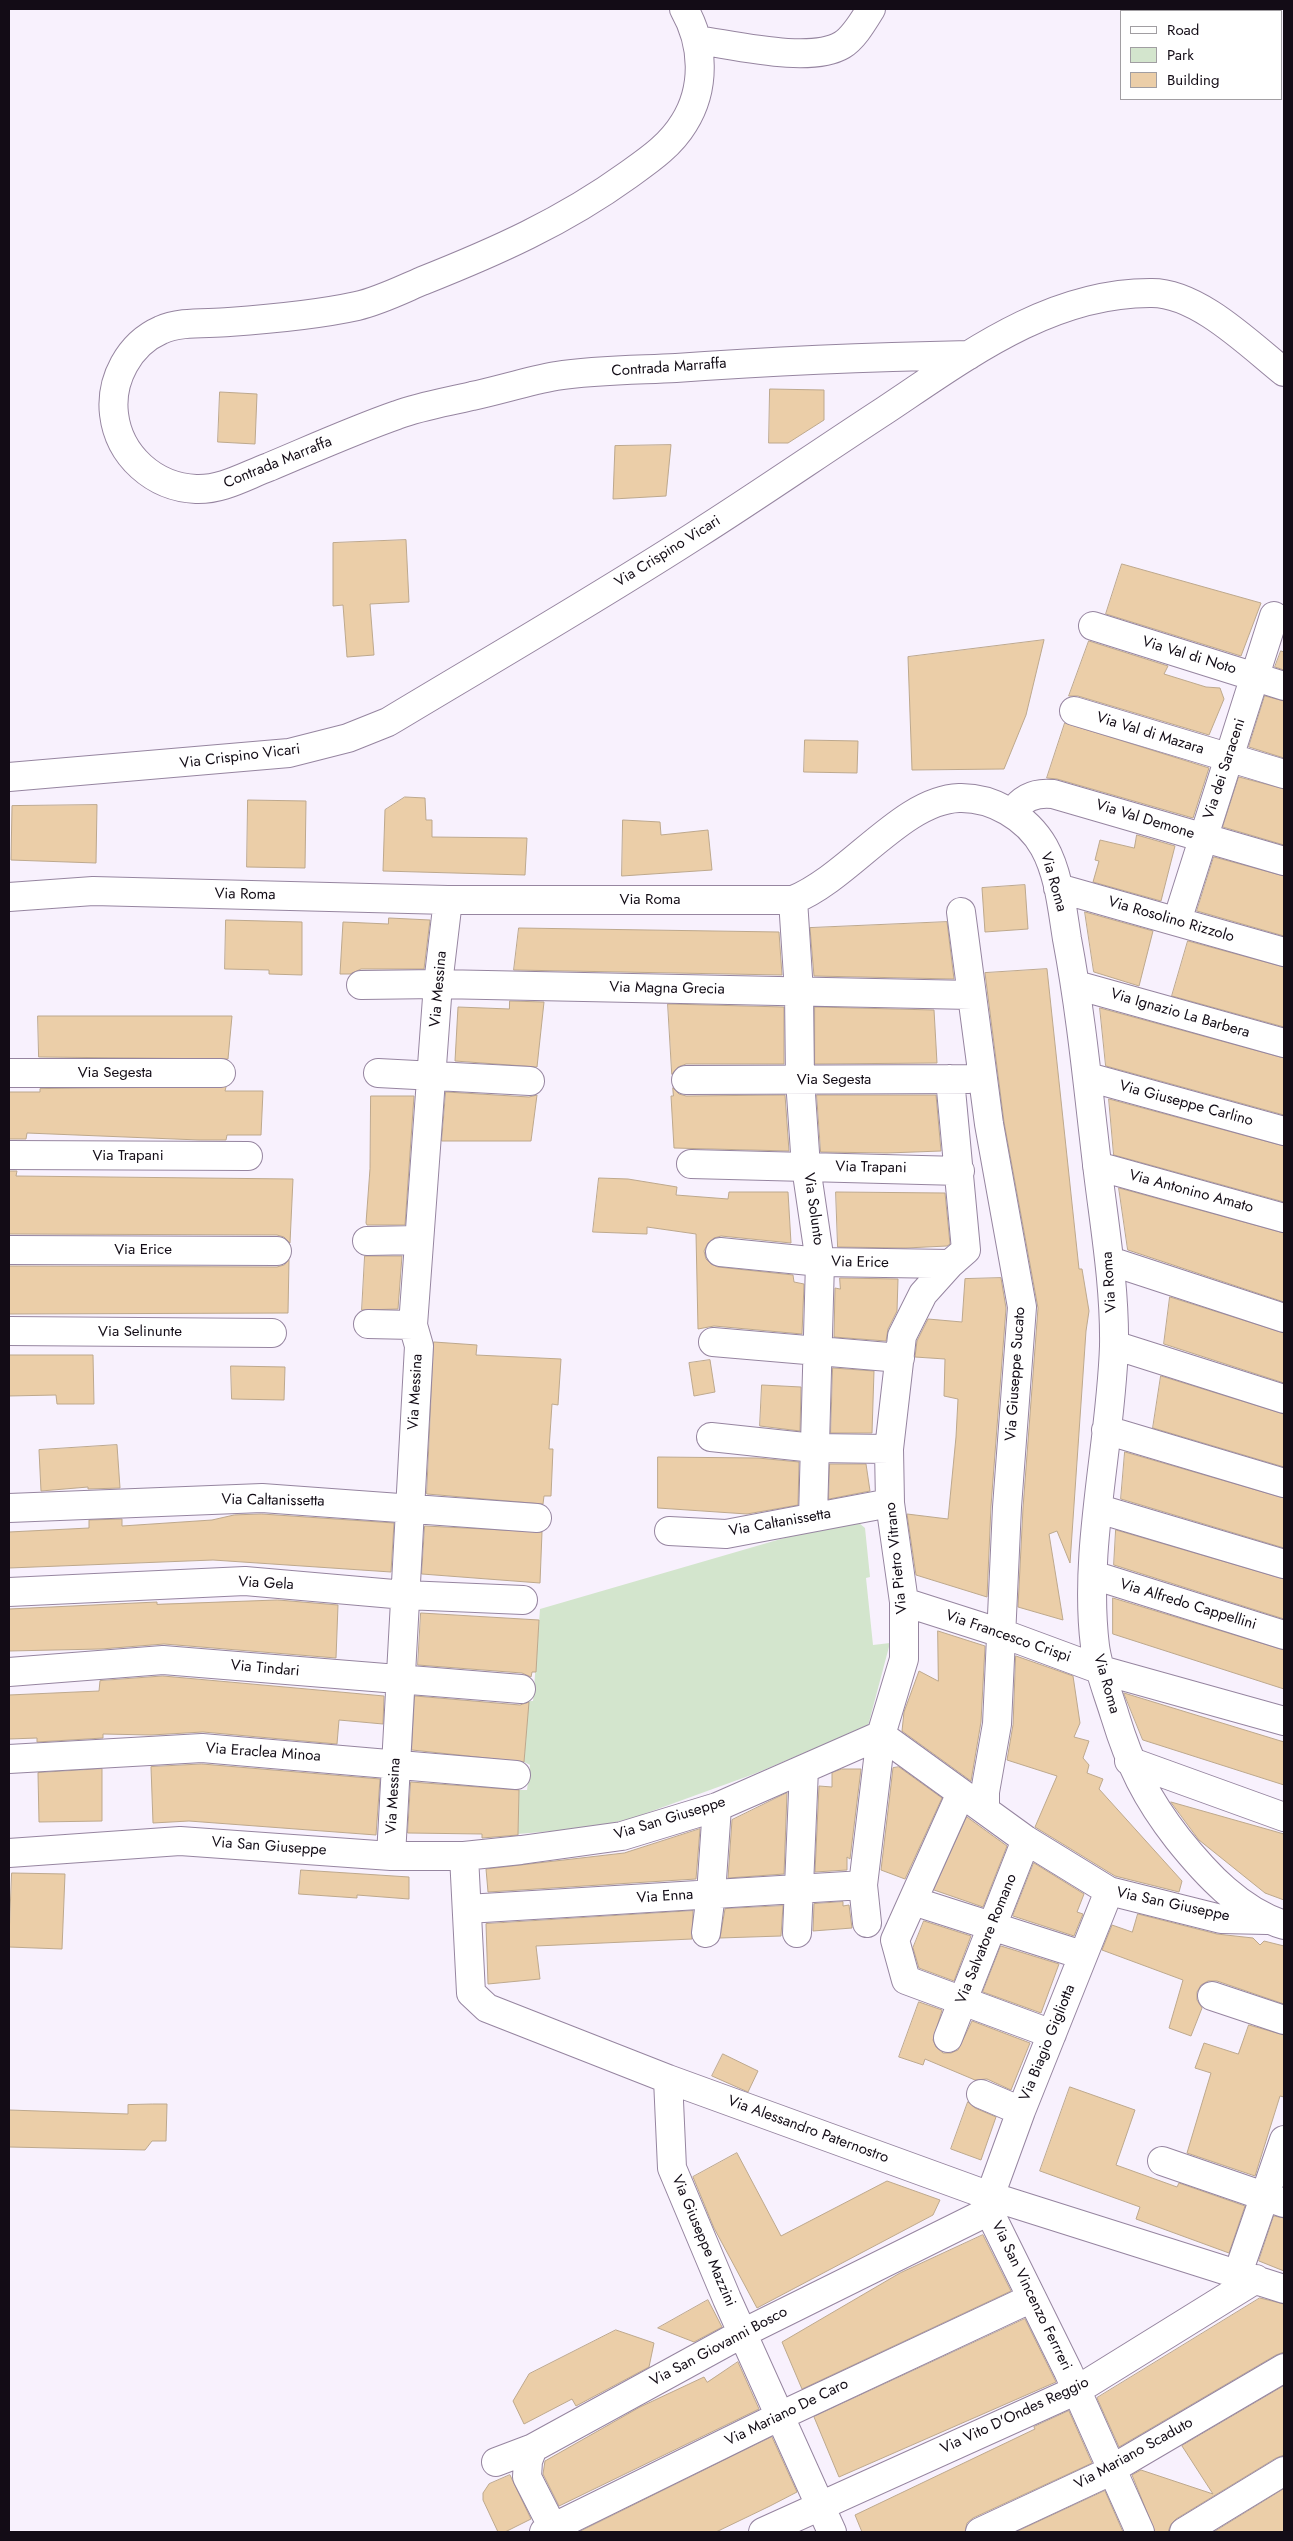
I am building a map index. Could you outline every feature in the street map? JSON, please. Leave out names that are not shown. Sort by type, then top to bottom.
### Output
[{"type":"street","name":"Contrada Marraffa","points":[[684,9],[697,40],[700,60],[700,81],[696,100],[687,119],[662,150],[589,203],[500,250],[360,306],[260,320],[165,327],[136,347],[118,377],[114,394],[117,430],[124,446],[135,461],[149,474],[164,483],[200,490],[218,488],[401,413],[558,376],[802,359],[969,355]]},
{"type":"street","points":[[697,40],[803,55],[842,45],[863,22],[871,9]]},
{"type":"street","name":"Via Crispino Vicari","points":[[9,777],[289,753],[348,738],[388,722],[696,535],[969,355],[1025,324],[1078,301],[1116,294],[1155,292],[1183,300],[1209,313],[1284,372]]},
{"type":"street","name":"Via dei Saraceni","points":[[1177,921],[1274,616]]},
{"type":"street","name":"Via Val di Noto","points":[[1093,626],[1284,686]]},
{"type":"street","name":"Via Val di Mazara","points":[[1074,712],[1284,774]]},
{"type":"street","name":"Via Val Demone","points":[[1012,814],[1024,799],[1033,795],[1053,794],[1284,861]]},
{"type":"street","name":"Via Roma","points":[[9,897],[93,891],[448,900],[793,900],[813,892],[840,873],[915,811],[941,800],[961,798],[994,803],[1012,814],[1034,833],[1044,847],[1058,888],[1076,985],[1110,1261],[1114,1346],[1093,1575],[1095,1646],[1129,1762],[1147,1796],[1200,1867],[1235,1899],[1276,1922]]},
{"type":"street","name":"Via Rosolino Rizzolo","points":[[1058,888],[1284,952]]},
{"type":"street","name":"Via Messina","points":[[391,1856],[419,1346],[413,1325],[438,984],[448,900]]},
{"type":"street","name":"Via Solunto","points":[[793,900],[799,992],[800,1080],[806,1166],[820,1262],[813,1517]]},
{"type":"street","name":"Via Giuseppe Sucato","points":[[961,912],[983,1079],[1022,1307],[1007,1507],[998,1724],[985,1792],[985,1810]]},
{"type":"street","name":"Via Magna Grecia","points":[[361,985],[438,984],[972,995]]},
{"type":"street","name":"Via Ignazio La Barbera","points":[[1076,985],[1284,1043]]},
{"type":"street","name":"Via Segesta","points":[[9,1073],[221,1073]]},
{"type":"street","points":[[378,1073],[530,1081]]},
{"type":"street","name":"Via Giuseppe Carlino","points":[[1088,1077],[1284,1131]]},
{"type":"street","points":[[950,1079],[960,1170],[958,1257]]},
{"type":"street","name":"Via Segesta","points":[[686,1080],[983,1079]]},
{"type":"street","name":"Via Trapani","points":[[9,1155],[248,1156]]},
{"type":"street","name":"Via Trapani","points":[[692,1164],[960,1170]]},
{"type":"street","name":"Via Antonino Amato","points":[[1097,1166],[1284,1218]]},
{"type":"street","points":[[367,1240],[419,1240]]},
{"type":"street","name":"Via Erice","points":[[9,1250],[277,1251]]},
{"type":"street","name":"Via Erice","points":[[720,1252],[820,1262],[958,1257]]},
{"type":"street","name":"Via Pietro Vitrano","points":[[867,1923],[862,1885],[881,1735],[904,1659],[904,1602],[890,1503],[889,1449],[902,1336],[923,1294],[958,1257]]},
{"type":"street","points":[[1110,1261],[1284,1318]]},
{"type":"street","points":[[368,1324],[413,1325]]},
{"type":"street","name":"Via Selinunte","points":[[9,1331],[272,1333]]},
{"type":"street","points":[[713,1342],[900,1358]]},
{"type":"street","points":[[1114,1346],[1284,1399]]},
{"type":"street","points":[[1106,1430],[1284,1483]]},
{"type":"street","points":[[711,1437],[814,1448],[889,1449]]},
{"type":"street","name":"Via Caltanissetta","points":[[9,1508],[262,1498],[410,1507],[537,1518]]},
{"type":"street","name":"Via Caltanissetta","points":[[669,1531],[726,1534],[890,1503]]},
{"type":"street","points":[[1099,1508],[1284,1564]]},
{"type":"street","name":"Via Alfredo Cappellini","points":[[1093,1575],[1284,1635]]},
{"type":"street","name":"Via Gela","points":[[9,1592],[245,1582],[405,1594],[523,1600]]},
{"type":"street","name":"Via Francesco Crispi","points":[[904,1602],[1001,1633],[1101,1670],[1284,1721]]},
{"type":"street","name":"Via Tindari","points":[[9,1672],[163,1660],[521,1689]]},
{"type":"street","name":"Via San Giuseppe","points":[[9,1853],[180,1841],[391,1856],[464,1856],[622,1836],[717,1807],[881,1735],[1026,1840],[1109,1891],[1220,1919],[1276,1922]]},
{"type":"street","name":"Via Eraclea Minoa","points":[[9,1759],[202,1748],[396,1763],[516,1775]]},
{"type":"street","points":[[1129,1762],[1284,1817]]},
{"type":"street","points":[[797,1934],[804,1769]]},
{"type":"street","points":[[961,1793],[895,1940],[906,1980],[1052,2034]]},
{"type":"street","points":[[706,1933],[711,1894],[717,1807]]},
{"type":"street","name":"Via Salvatore Romano","points":[[948,2038],[1026,1840]]},
{"type":"street","name":"Via Alessandro Paternostro","points":[[464,1856],[471,1993],[487,2008],[990,2203],[1247,2276],[1284,2289]]},
{"type":"street","name":"Via Enna","points":[[467,1909],[862,1885]]},
{"type":"street","name":"Via Biagio Gigliotta","points":[[990,2203],[1021,2111],[1109,1891]]},
{"type":"street","points":[[913,1901],[1082,1956]]},
{"type":"street","points":[[1212,1996],[1284,2020]]},
{"type":"street","name":"Via Giuseppe Mazzini","points":[[668,2079],[672,2168],[742,2333],[832,2532]]},
{"type":"street","points":[[981,2094],[1021,2111]]},
{"type":"street","points":[[1247,2276],[1274,2200],[1284,2140]]},
{"type":"street","points":[[1162,2161],[1274,2200]]},
{"type":"street","name":"Via San Vincenzo Ferrreri","points":[[990,2203],[1032,2298],[1077,2390],[1140,2532]]},
{"type":"street","name":"Via San Giovanni Bosco","points":[[496,2462],[533,2448],[742,2333],[990,2203]]},
{"type":"street","name":"Via Vito D'Ondes Reggio","points":[[763,2532],[1077,2390],[1247,2276]]},
{"type":"street","name":"Via Mariano De Caro","points":[[551,2531],[780,2416],[1032,2298]]},
{"type":"street","name":"Via Mariano Scaduto","points":[[980,2532],[1112,2469],[1284,2368]]},
{"type":"street","points":[[533,2448],[528,2461],[527,2476],[551,2531]]},
{"type":"street","points":[[1184,2532],[1284,2471]]},
{"type":"green space","points":[[853,1518],[865,1528],[870,1577],[866,1578],[873,1645],[890,1643],[868,1726],[754,1774],[633,1818],[589,1828],[518,1834],[519,1790],[527,1790],[530,1765],[524,1762],[528,1701],[533,1701],[540,1609]]},
{"type":"building","points":[[770,389],[824,390],[824,420],[788,443],[769,443]]},
{"type":"building","points":[[220,392],[257,394],[255,444],[218,442]]},
{"type":"building","points":[[671,445],[666,496],[613,499],[615,446]]},
{"type":"building","points":[[406,540],[409,602],[370,604],[374,655],[347,657],[343,605],[333,606],[333,543]]},
{"type":"building","points":[[1122,564],[1261,603],[1241,656],[1106,614]]},
{"type":"building","points":[[1044,640],[1026,715],[1004,769],[912,770],[908,657]]},
{"type":"building","points":[[1089,641],[1168,666],[1164,674],[1206,687],[1220,688],[1224,699],[1209,735],[1078,696],[1069,696]]},
{"type":"building","points":[[1281,651],[1284,652],[1284,670],[1275,667]]},
{"type":"building","points":[[1265,696],[1284,701],[1284,758],[1249,747]]},
{"type":"building","points":[[1065,723],[1209,768],[1193,818],[1057,779],[1047,778]]},
{"type":"building","points":[[805,740],[858,741],[857,773],[804,772]]},
{"type":"building","points":[[1239,777],[1284,789],[1284,845],[1223,827]]},
{"type":"building","points":[[405,797],[425,798],[426,820],[432,820],[432,837],[527,838],[525,875],[383,871],[385,810]]},
{"type":"building","points":[[248,800],[306,801],[305,868],[247,867]]},
{"type":"building","points":[[97,805],[96,863],[11,860],[12,806]]},
{"type":"building","points":[[623,820],[660,822],[661,835],[708,830],[712,870],[622,876]]},
{"type":"building","points":[[1137,835],[1175,846],[1161,901],[1093,882],[1099,861],[1095,860],[1100,840],[1134,848]]},
{"type":"building","points":[[1214,857],[1284,876],[1284,936],[1197,911]]},
{"type":"building","points":[[1025,885],[1028,929],[985,932],[982,888]]},
{"type":"building","points":[[1085,912],[1153,931],[1139,986],[1094,972]]},
{"type":"building","points":[[389,918],[430,920],[424,969],[361,969],[350,974],[340,974],[343,922],[388,924]]},
{"type":"building","points":[[226,920],[302,922],[302,975],[269,974],[269,970],[225,969]]},
{"type":"building","points":[[947,922],[954,979],[814,976],[810,928]]},
{"type":"building","points":[[519,928],[779,932],[782,975],[514,970]]},
{"type":"building","points":[[1188,941],[1284,967],[1284,1027],[1172,996]]},
{"type":"building","points":[[1047,969],[1079,1269],[1082,1269],[1089,1311],[1070,1563],[1057,1531],[1049,1534],[1063,1620],[1018,1607],[1023,1508],[1038,1308],[1004,1122],[985,973]]},
{"type":"building","points":[[510,1001],[544,1002],[537,1067],[455,1061],[458,1007],[509,1009]]},
{"type":"building","points":[[668,1004],[784,1007],[784,1064],[686,1064],[678,1067],[672,1074]]},
{"type":"building","points":[[815,1007],[934,1010],[937,1063],[815,1064]]},
{"type":"building","points":[[1100,1008],[1284,1058],[1284,1115],[1106,1066]]},
{"type":"building","points":[[38,1016],[232,1016],[228,1059],[39,1057]]},
{"type":"building","points":[[226,1087],[225,1091],[263,1091],[261,1135],[227,1135],[226,1140],[199,1140],[27,1133],[26,1139],[9,1139],[9,1092],[40,1092],[40,1089]]},
{"type":"building","points":[[673,1088],[679,1094],[686,1096],[785,1095],[789,1151],[674,1148],[671,1096],[673,1096]]},
{"type":"building","points":[[446,1092],[529,1097],[537,1095],[531,1141],[442,1141]]},
{"type":"building","points":[[817,1095],[936,1095],[941,1151],[887,1153],[821,1152]]},
{"type":"building","points":[[371,1096],[414,1096],[405,1225],[367,1225],[366,1223],[370,1169]]},
{"type":"building","points":[[1109,1099],[1284,1146],[1284,1202],[1114,1155]]},
{"type":"building","points":[[9,1171],[17,1171],[16,1176],[293,1179],[290,1243],[284,1237],[277,1235],[9,1234]]},
{"type":"building","points":[[599,1178],[628,1179],[677,1187],[676,1195],[728,1199],[729,1192],[788,1192],[791,1243],[721,1236],[714,1238],[708,1243],[704,1251],[706,1259],[718,1267],[793,1275],[794,1282],[804,1284],[802,1334],[714,1326],[698,1329],[696,1234],[647,1227],[647,1234],[593,1232]]},
{"type":"building","points":[[1119,1188],[1284,1233],[1284,1302],[1128,1250]]},
{"type":"building","points":[[836,1192],[945,1193],[950,1244],[947,1246],[906,1248],[838,1247]]},
{"type":"building","points":[[365,1256],[402,1256],[398,1309],[362,1310]]},
{"type":"building","points":[[289,1260],[288,1313],[9,1314],[9,1266],[277,1267],[284,1265]]},
{"type":"building","points":[[840,1278],[898,1279],[897,1311],[888,1329],[886,1341],[834,1337],[835,1288],[840,1289]]},
{"type":"building","points":[[1001,1278],[1006,1308],[991,1506],[987,1597],[916,1575],[907,1514],[948,1519],[956,1437],[958,1399],[944,1396],[945,1359],[915,1357],[917,1341],[928,1319],[962,1322],[965,1279]]},
{"type":"building","points":[[1170,1297],[1284,1333],[1284,1383],[1164,1344]]},
{"type":"building","points":[[434,1342],[477,1345],[476,1355],[561,1359],[558,1405],[552,1404],[549,1449],[553,1449],[551,1496],[544,1496],[543,1504],[427,1494]]},
{"type":"building","points":[[9,1355],[93,1355],[94,1404],[57,1404],[56,1395],[9,1396]]},
{"type":"building","points":[[710,1360],[715,1392],[694,1396],[689,1363]]},
{"type":"building","points":[[231,1366],[285,1367],[284,1400],[232,1399]]},
{"type":"building","points":[[833,1368],[874,1371],[872,1433],[831,1433]]},
{"type":"building","points":[[1161,1376],[1284,1414],[1284,1467],[1153,1428]]},
{"type":"building","points":[[762,1385],[801,1387],[800,1431],[760,1426]]},
{"type":"building","points":[[117,1445],[120,1488],[88,1489],[88,1487],[41,1491],[39,1450]]},
{"type":"building","points":[[1125,1452],[1284,1498],[1284,1548],[1121,1499]]},
{"type":"building","points":[[658,1457],[758,1458],[799,1462],[798,1505],[747,1514],[658,1508]]},
{"type":"building","points":[[830,1464],[866,1464],[870,1491],[829,1499]]},
{"type":"building","points":[[262,1514],[394,1523],[391,1572],[213,1560],[9,1568],[9,1532],[89,1528],[89,1520],[122,1519],[122,1526],[212,1520],[234,1515]]},
{"type":"building","points":[[425,1526],[542,1532],[540,1583],[422,1574]]},
{"type":"building","points":[[1116,1530],[1284,1579],[1284,1619],[1114,1565]]},
{"type":"building","points":[[1113,1598],[1284,1650],[1284,1689],[1113,1634]]},
{"type":"building","points":[[278,1600],[338,1605],[336,1658],[164,1644],[101,1649],[9,1651],[9,1609],[157,1602],[157,1604]]},
{"type":"building","points":[[421,1613],[539,1620],[536,1672],[532,1672],[531,1677],[522,1673],[418,1665]]},
{"type":"building","points":[[938,1631],[985,1646],[981,1722],[971,1781],[902,1731],[904,1712],[919,1671],[938,1681]]},
{"type":"building","points":[[1016,1656],[1073,1676],[1080,1723],[1074,1737],[1089,1741],[1083,1758],[1089,1765],[1087,1773],[1103,1779],[1099,1789],[1182,1881],[1179,1892],[1115,1876],[1035,1827],[1057,1776],[1007,1760],[1013,1725]]},
{"type":"building","points":[[163,1676],[384,1696],[383,1724],[339,1720],[337,1744],[203,1732],[151,1735],[103,1734],[103,1738],[37,1742],[37,1738],[9,1739],[9,1695],[99,1691],[100,1681]]},
{"type":"building","points":[[1124,1693],[1284,1742],[1284,1785],[1143,1740]]},
{"type":"building","points":[[415,1696],[520,1705],[529,1702],[524,1762],[412,1750]]},
{"type":"building","points":[[202,1764],[380,1779],[376,1835],[189,1821],[153,1823],[151,1767]]},
{"type":"building","points":[[899,1767],[942,1798],[905,1879],[881,1870],[893,1768]]},
{"type":"building","points":[[102,1769],[102,1821],[39,1822],[38,1773]]},
{"type":"building","points":[[842,1769],[861,1769],[850,1859],[847,1857],[847,1870],[815,1872],[819,1786],[832,1787],[832,1773]]},
{"type":"building","points":[[411,1782],[519,1790],[518,1835],[482,1838],[482,1834],[408,1833]]},
{"type":"building","points":[[787,1793],[784,1874],[728,1878],[732,1820]]},
{"type":"building","points":[[1171,1802],[1284,1834],[1284,1900],[1265,1893],[1199,1840]]},
{"type":"building","points":[[967,1817],[1007,1846],[983,1907],[934,1890]]},
{"type":"building","points":[[700,1829],[696,1879],[488,1892],[486,1869],[624,1853]]},
{"type":"building","points":[[1034,1863],[1084,1894],[1077,1912],[1083,1914],[1074,1936],[1013,1916]]},
{"type":"building","points":[[301,1870],[409,1877],[409,1899],[357,1895],[357,1898],[299,1894]]},
{"type":"building","points":[[12,1873],[65,1874],[62,1949],[9,1947]]},
{"type":"building","points":[[843,1902],[843,1906],[849,1905],[852,1928],[813,1931],[814,1904]]},
{"type":"building","points":[[783,1906],[781,1936],[720,1938],[725,1909]]},
{"type":"building","points":[[693,1911],[692,1939],[536,1946],[540,1979],[488,1984],[486,1924]]},
{"type":"building","points":[[1138,1914],[1217,1934],[1253,1938],[1260,1945],[1264,1941],[1284,1946],[1284,2004],[1217,1981],[1208,1981],[1201,1985],[1197,1992],[1197,2000],[1202,2008],[1191,2036],[1169,2028],[1183,1980],[1102,1950],[1112,1925],[1132,1932]]},
{"type":"building","points":[[924,1921],[971,1936],[954,1981],[919,1968],[913,1948]]},
{"type":"building","points":[[1001,1946],[1059,1964],[1041,2013],[983,1992]]},
{"type":"building","points":[[919,2002],[942,2010],[933,2040],[936,2047],[943,2053],[951,2053],[958,2050],[972,2021],[1030,2043],[1011,2090],[987,2079],[975,2080],[925,2059],[923,2065],[899,2057]]},
{"type":"building","points":[[1249,2025],[1284,2035],[1284,2097],[1280,2096],[1255,2176],[1187,2153],[1211,2073],[1195,2068],[1204,2043],[1238,2054]]},
{"type":"building","points":[[723,2054],[758,2071],[748,2092],[712,2076]]},
{"type":"building","points":[[1070,2087],[1135,2110],[1116,2165],[1177,2187],[1179,2183],[1245,2206],[1229,2253],[1136,2219],[1140,2207],[1040,2171]]},
{"type":"building","points":[[968,2102],[975,2108],[996,2117],[981,2160],[951,2149]]},
{"type":"building","points":[[167,2104],[166,2141],[152,2141],[145,2150],[9,2147],[9,2110],[128,2114],[128,2105]]},
{"type":"building","points":[[737,2153],[781,2236],[887,2181],[940,2200],[933,2215],[757,2308],[714,2228],[693,2177]]},
{"type":"building","points":[[1274,2216],[1284,2218],[1284,2271],[1259,2261]]},
{"type":"building","points":[[983,2235],[1011,2291],[802,2389],[782,2342],[900,2273]]},
{"type":"building","points":[[1260,2298],[1284,2304],[1284,2352],[1119,2447],[1097,2398]]},
{"type":"building","points":[[708,2300],[722,2327],[694,2342],[658,2328]]},
{"type":"building","points":[[1025,2319],[1056,2382],[839,2477],[814,2417]]},
{"type":"building","points":[[616,2330],[654,2343],[649,2367],[576,2406],[572,2399],[524,2424],[513,2401],[529,2374]]},
{"type":"building","points":[[738,2362],[759,2409],[559,2506],[543,2474],[545,2461],[640,2407],[704,2377],[707,2382]]},
{"type":"building","points":[[1284,2386],[1284,2455],[1176,2519],[1171,2524],[1168,2532],[1155,2532],[1132,2475],[1141,2470],[1213,2494],[1182,2446]]},
{"type":"building","points":[[1069,2411],[1092,2463],[973,2518],[967,2523],[965,2532],[862,2532],[855,2515]]},
{"type":"building","points":[[772,2437],[797,2492],[770,2506],[716,2532],[579,2532]]},
{"type":"building","points":[[510,2475],[531,2519],[505,2532],[498,2532],[483,2500],[483,2493],[489,2484]]},
{"type":"building","points":[[1284,2489],[1284,2532],[1214,2532]]},
{"type":"building","points":[[1105,2491],[1123,2532],[1016,2532]]}]
